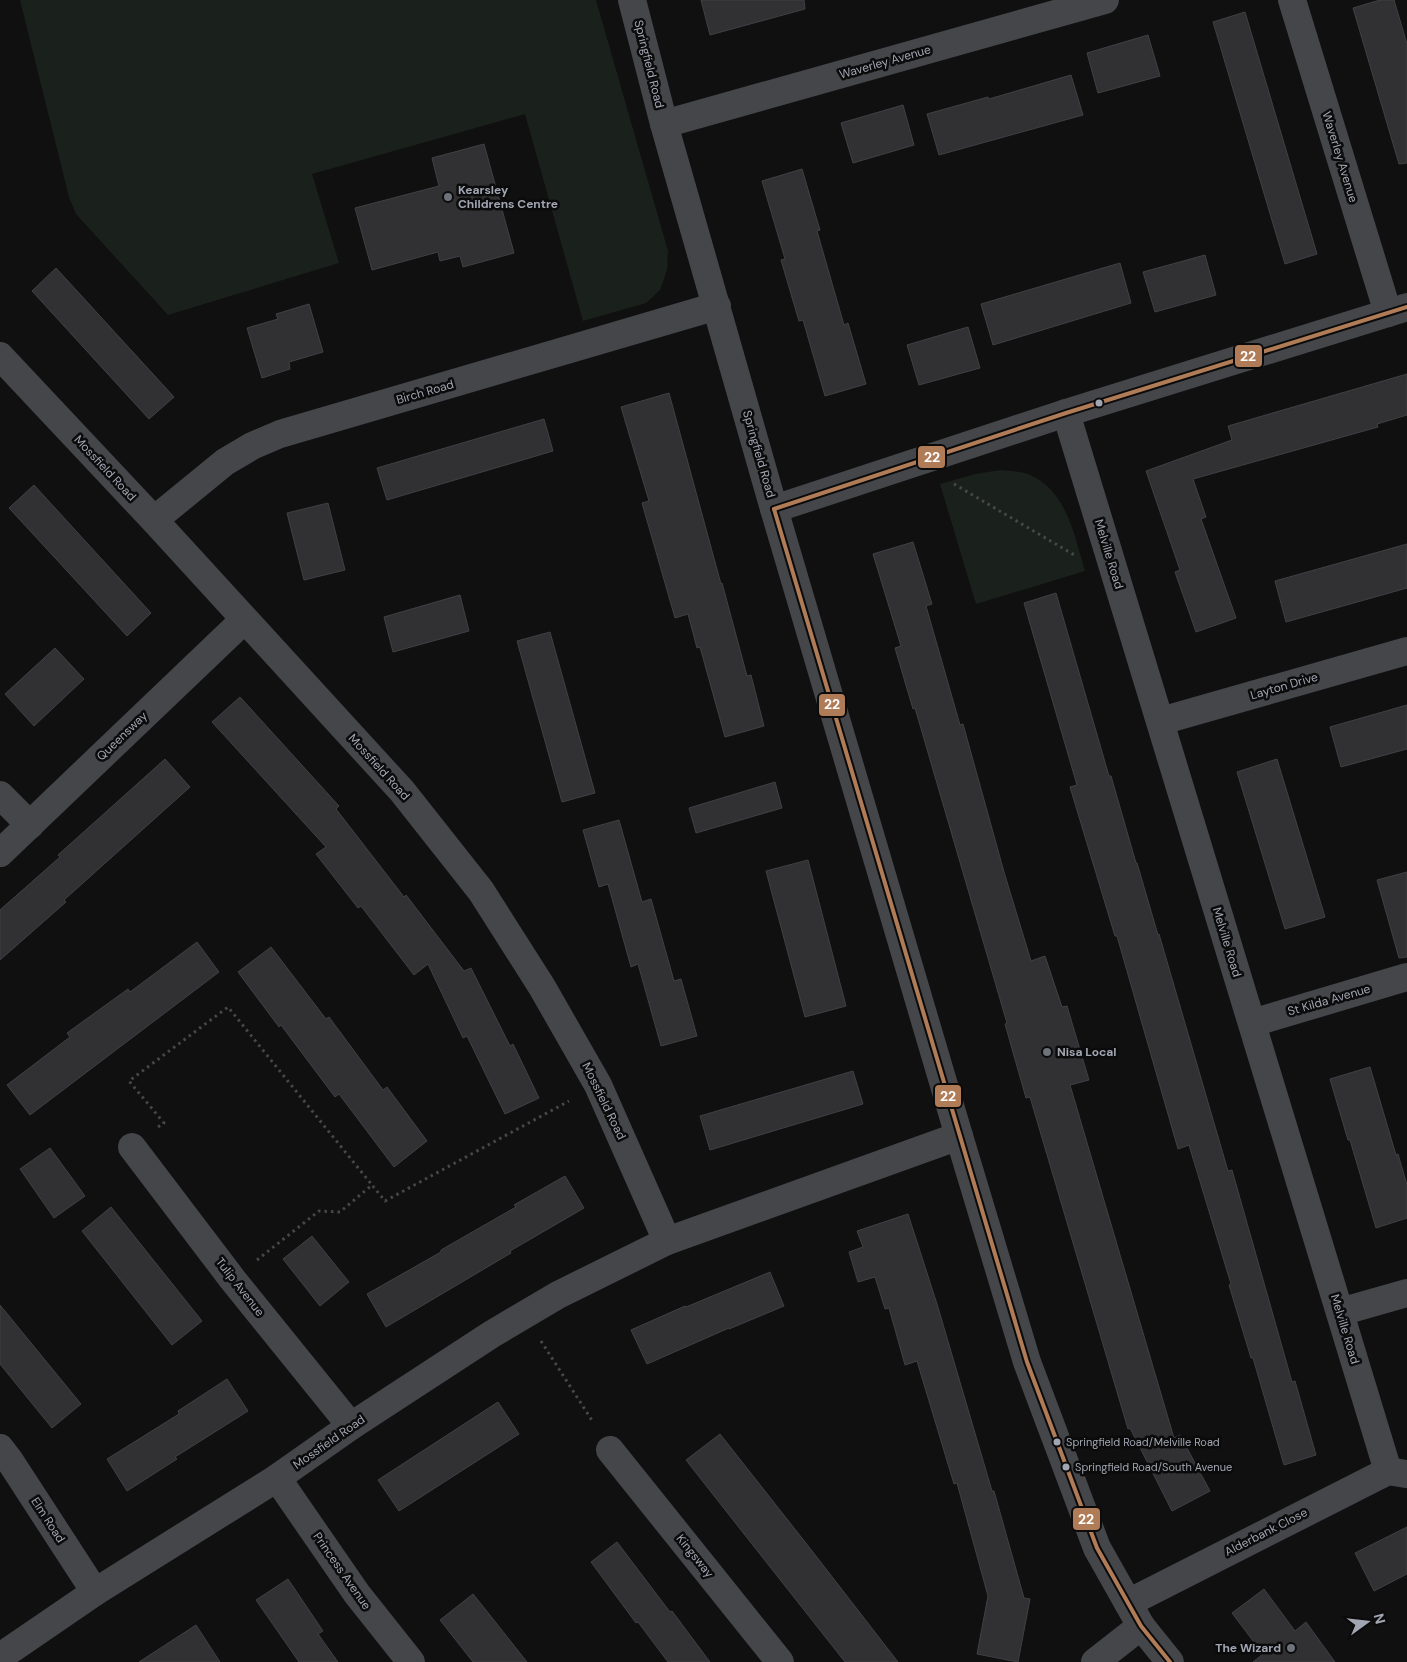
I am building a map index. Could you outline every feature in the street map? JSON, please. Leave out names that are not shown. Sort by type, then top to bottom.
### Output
[{"type":"street","name":"Springfield Road","points":[[632,0],[664,124],[774,509],[959,1136],[1028,1362],[1097,1548],[1142,1626],[1170,1662]]},
{"type":"street","name":"Waverley Avenue","points":[[664,124],[1105,0]]},
{"type":"street","name":"Waverley Avenue","points":[[1292,0],[1397,310]]},
{"type":"street","name":"Birch Road","points":[[154,520],[225,462],[252,446],[280,434],[717,306]]},
{"type":"street","points":[[774,509],[1066,412],[1397,310]]},
{"type":"street","name":"Mossfield Road","points":[[0,356],[154,520],[402,791],[481,891],[542,986],[598,1085],[667,1241]]},
{"type":"street","name":"Melville Road","points":[[1066,412],[1340,1312],[1398,1473]]},
{"type":"street","name":"Queensway","points":[[0,852],[244,620]]},
{"type":"street","name":"Layton Drive","points":[[1161,721],[1407,651]]},
{"type":"street","points":[[0,795],[30,825]]},
{"type":"street","name":"St Kilda Avenue","points":[[1252,1023],[1407,977]]},
{"type":"street","name":"Mossfield Road","points":[[0,1657],[95,1592],[277,1478],[350,1426],[492,1334],[558,1295],[667,1241],[959,1136]]},
{"type":"street","name":"Tulip Avenue","points":[[132,1147],[233,1280],[350,1426]]},
{"type":"street","points":[[1340,1312],[1407,1292]]},
{"type":"street","name":"Elm Road","points":[[0,1448],[95,1592]]},
{"type":"street","name":"Kingsway","points":[[610,1450],[780,1662]]},
{"type":"street","name":"Alderbank Close","points":[[1128,1602],[1398,1473]]},
{"type":"street","name":"Princess Avenue","points":[[277,1478],[357,1594],[410,1662]]},
{"type":"street","points":[[1095,1662],[1142,1626]]},
{"type":"path","points":[[917,462],[1117,581]]},
{"type":"path","points":[[132,1147],[164,1123],[129,1081],[228,1007],[385,1201],[598,1085]]},
{"type":"path","points":[[233,1280],[319,1211],[340,1212],[372,1185]]},
{"type":"path","points":[[524,1315],[610,1450]]},
{"type":"shaded area","points":[[20,0],[596,0],[668,251],[667,270],[660,290],[646,303],[583,321],[525,114],[312,174],[339,263],[168,315],[76,214],[69,197]]},
{"type":"shaded area","points":[[1001,470],[1028,474],[1041,481],[1052,491],[1067,515],[1085,571],[976,604],[940,484],[975,474]]},
{"type":"building","points":[[701,0],[804,0],[805,9],[710,35]]},
{"type":"building","points":[[1380,0],[1394,0],[1407,44],[1407,163],[1399,164],[1353,8]]},
{"type":"building","points":[[1245,12],[1317,254],[1285,264],[1213,22]]},
{"type":"building","points":[[1148,35],[1160,76],[1098,93],[1087,53]]},
{"type":"building","points":[[1071,75],[1083,115],[939,155],[927,114],[988,97],[989,99]]},
{"type":"building","points":[[903,105],[914,145],[853,163],[841,123]]},
{"type":"building","name":"Kearsley Childrens Centre","points":[[484,144],[514,253],[463,267],[460,256],[440,261],[438,252],[372,270],[355,208],[439,186],[432,158]]},
{"type":"building","points":[[802,169],[820,230],[817,231],[844,325],[848,323],[866,384],[825,396],[803,320],[799,321],[781,260],[785,259],[762,181]]},
{"type":"building","points":[[1205,255],[1216,295],[1155,312],[1143,272]]},
{"type":"building","points":[[1120,263],[1131,303],[993,345],[981,304]]},
{"type":"building","points":[[56,268],[174,397],[149,419],[32,291]]},
{"type":"building","points":[[309,304],[323,352],[289,362],[290,369],[262,378],[247,328],[278,319],[276,314]]},
{"type":"building","points":[[968,327],[980,368],[919,385],[907,345]]},
{"type":"building","points":[[1407,374],[1407,415],[1377,424],[1378,427],[1193,479],[1206,517],[1201,519],[1236,618],[1196,632],[1175,572],[1180,570],[1146,471],[1232,440],[1228,426]]},
{"type":"building","points":[[669,393],[747,676],[751,675],[764,726],[725,737],[700,647],[697,648],[688,614],[675,618],[642,503],[649,501],[621,407]]},
{"type":"building","points":[[544,419],[553,451],[387,500],[377,468]]},
{"type":"building","points":[[34,485],[151,613],[127,636],[9,508]]},
{"type":"building","points":[[328,503],[345,570],[304,580],[287,513]]},
{"type":"building","points":[[913,542],[932,604],[926,606],[960,725],[963,724],[1031,961],[1045,956],[1062,1007],[1067,1006],[1089,1080],[1070,1085],[1174,1438],[1180,1435],[1210,1491],[1172,1511],[1130,1428],[1128,1429],[1030,1097],[1026,1098],[1005,1024],[1007,1023],[915,708],[913,709],[895,648],[901,646],[873,554]]},
{"type":"building","points":[[1407,544],[1407,588],[1286,622],[1275,581]]},
{"type":"building","points":[[1056,593],[1228,1171],[1232,1170],[1292,1382],[1295,1381],[1316,1455],[1284,1465],[1189,1145],[1178,1149],[1117,936],[1115,936],[1070,787],[1077,785],[1024,603]]},
{"type":"building","points":[[460,595],[469,631],[393,652],[384,617]]},
{"type":"building","points":[[550,632],[595,793],[562,802],[517,641]]},
{"type":"building","points":[[55,648],[84,679],[34,726],[5,694]]},
{"type":"building","points":[[240,697],[339,806],[336,809],[404,897],[406,895],[464,971],[471,968],[510,1046],[513,1044],[539,1098],[505,1114],[467,1036],[463,1038],[428,964],[414,975],[361,906],[358,908],[316,854],[326,847],[212,722]]},
{"type":"building","points":[[1407,705],[1407,749],[1341,767],[1330,727]]},
{"type":"building","points":[[165,759],[190,787],[64,900],[66,902],[0,960],[0,910]]},
{"type":"building","points":[[1277,759],[1325,917],[1285,929],[1237,772]]},
{"type":"building","points":[[775,782],[782,808],[696,833],[689,808]]},
{"type":"building","points":[[619,820],[642,902],[651,899],[674,981],[681,979],[697,1036],[661,1046],[638,964],[631,967],[608,884],[599,887],[583,830]]},
{"type":"building","points":[[808,860],[846,1006],[805,1017],[766,871]]},
{"type":"building","points":[[1407,872],[1407,957],[1399,958],[1377,880]]},
{"type":"building","points":[[197,942],[219,972],[30,1115],[7,1085],[70,1037],[67,1033],[128,989],[130,992]]},
{"type":"building","points":[[271,947],[326,1019],[329,1017],[383,1090],[387,1087],[427,1141],[394,1167],[339,1094],[335,1097],[238,972]]},
{"type":"building","points":[[1370,1067],[1396,1155],[1398,1154],[1407,1185],[1407,1218],[1376,1228],[1330,1079]]},
{"type":"building","points":[[853,1071],[863,1104],[710,1150],[700,1116]]},
{"type":"building","points":[[50,1148],[85,1196],[54,1218],[20,1169]]},
{"type":"building","points":[[565,1176],[584,1208],[386,1327],[367,1294],[441,1252],[441,1250],[516,1207],[514,1205]]},
{"type":"building","points":[[111,1207],[202,1321],[172,1345],[82,1231]]},
{"type":"building","points":[[908,1214],[937,1304],[992,1491],[994,1491],[1024,1598],[1030,1599],[1018,1662],[977,1654],[988,1596],[957,1483],[954,1484],[917,1361],[905,1365],[889,1308],[885,1309],[875,1277],[858,1282],[849,1252],[863,1247],[857,1231]]},
{"type":"building","points":[[312,1236],[349,1282],[320,1306],[283,1259]]},
{"type":"building","points":[[770,1272],[784,1306],[647,1364],[631,1330]]},
{"type":"building","points":[[0,1305],[81,1404],[52,1428],[0,1364]]},
{"type":"building","points":[[227,1379],[248,1411],[175,1457],[177,1459],[127,1491],[107,1459],[179,1414],[178,1411]]},
{"type":"building","points":[[498,1402],[519,1434],[399,1511],[378,1480]]},
{"type":"building","points":[[720,1434],[898,1662],[845,1662],[686,1460]]},
{"type":"building","points":[[1407,1527],[1407,1574],[1374,1591],[1355,1553]]},
{"type":"building","points":[[617,1542],[710,1662],[668,1662],[638,1622],[636,1623],[591,1562]]},
{"type":"building","points":[[288,1579],[323,1631],[318,1634],[338,1662],[299,1662],[256,1600]]},
{"type":"building","points":[[1264,1589],[1295,1631],[1306,1622],[1335,1662],[1253,1662],[1263,1654],[1232,1613]]},
{"type":"building","points":[[473,1594],[527,1662],[473,1662],[440,1620]]},
{"type":"building","points":[[196,1625],[220,1662],[139,1662]]},
{"type":"transit line","name":"22","points":[[774,509],[1066,413],[1407,307]]},
{"type":"transit line","name":"22","points":[[774,509],[1027,1362],[1097,1548],[1141,1626],[1170,1662]]},
{"type":"place","name":"Kearsley Childrens Centre","points":[[448,197]]},
{"type":"place","name":"Nisa Local","points":[[1047,1052]]},
{"type":"place","name":"Springfield Road/Melville Road","points":[[1057,1442]]},
{"type":"place","name":"Springfield Road/South Avenue","points":[[1066,1467]]},
{"type":"place","name":"The Wizard","points":[[1291,1648]]}]
